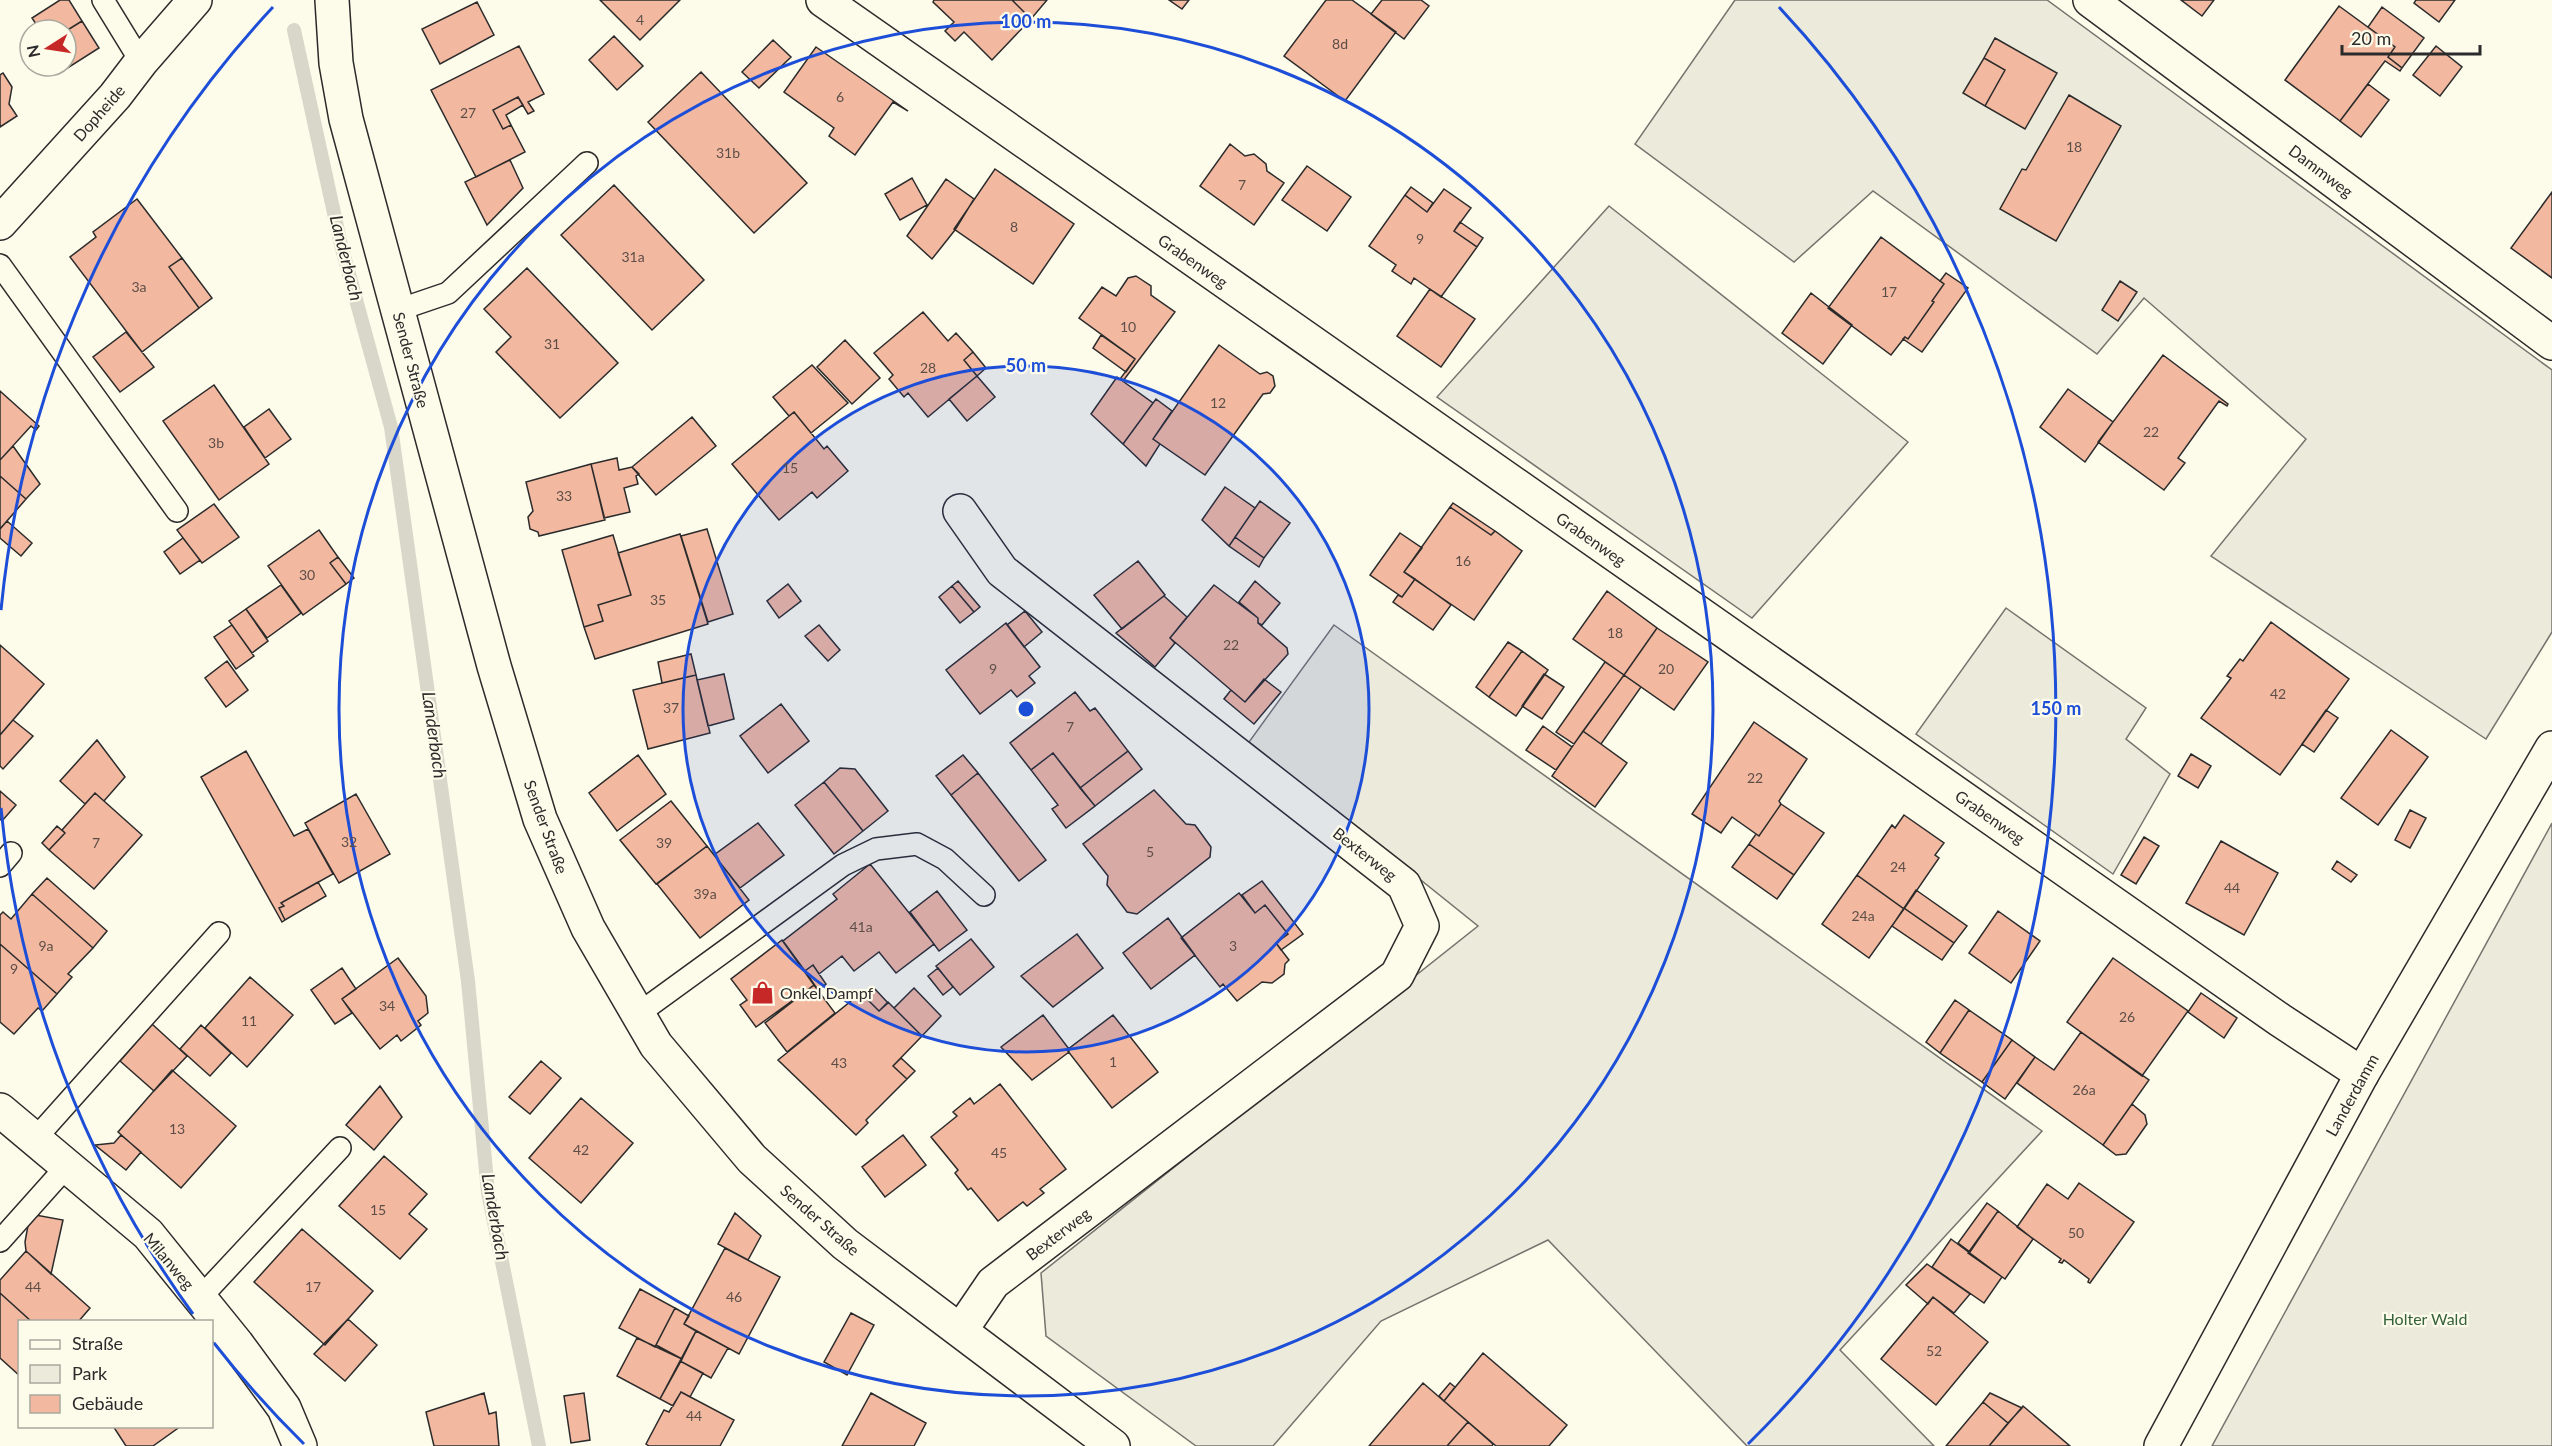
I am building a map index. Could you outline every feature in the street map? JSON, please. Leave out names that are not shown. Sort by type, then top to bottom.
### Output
[{"type":"street","name":"Dopheide","points":[[0,223],[116,96],[141,62],[195,0]]},
{"type":"street","name":"Sender Straße","points":[[332,0],[336,63],[346,119],[494,666],[540,819],[588,928],[656,1045],[752,1159],[845,1244],[1113,1446]]},
{"type":"street","name":"Grabenweg","points":[[823,0],[2250,999],[2362,1074]]},
{"type":"street","name":"Dammweg","points":[[2090,0],[2552,343]]},
{"type":"street","name":"Bexterweg","points":[[960,510],[1002,571],[1404,885],[1422,926],[1397,975],[993,1283],[961,1330]]},
{"type":"street","name":"Landerdamm","points":[[2161,1446],[2362,1074],[2552,748]]},
{"type":"street","name":"Milanweg","points":[[0,1110],[148,1234],[284,1408],[300,1446]]},
{"type":"lane","points":[[103,0],[141,62]]},
{"type":"lane","points":[[398,310],[448,293],[587,163]]},
{"type":"lane","points":[[0,265],[177,511]]},
{"type":"lane","points":[[638,1014],[843,865],[876,849],[917,844],[945,859],[984,895]]},
{"type":"lane","points":[[35,1139],[219,933]]},
{"type":"lane","points":[[200,1298],[340,1148]]},
{"type":"lane","points":[[0,1241],[67,1166]]},
{"type":"green space","points":[[1735,0],[2047,0],[2552,370],[2552,632],[2486,739],[2211,556],[2306,439],[2144,298],[2097,354],[1873,191],[1794,262],[1635,144]]},
{"type":"green space","points":[[1609,206],[1908,442],[1752,618],[1437,397]]},
{"type":"green space","points":[[2006,608],[2146,708],[2126,739],[2170,774],[2113,874],[1916,734]]},
{"type":"green space","points":[[1334,625],[2042,1131],[1840,1350],[1934,1446],[1747,1446],[1548,1240],[1381,1321],[1273,1446],[1196,1446],[1046,1336],[1041,1273],[1478,926],[1249,742]]},
{"type":"green space","name":"Holter Wald","points":[[2552,823],[2552,1446],[2212,1446]]},
{"type":"building","points":[[60,0],[69,0],[82,21],[78,24],[78,18],[32,18]]},
{"type":"building","points":[[600,0],[680,0],[640,40]]},
{"type":"building","points":[[934,0],[1012,0],[1031,19],[992,60],[964,32],[955,41],[945,31],[954,22],[933,2]]},
{"type":"building","points":[[1012,0],[1047,0],[1031,19]]},
{"type":"building","points":[[1169,0],[1189,0],[1182,9]]},
{"type":"building","points":[[1326,0],[1352,0],[1396,32],[1345,101],[1284,56]]},
{"type":"building","points":[[1382,0],[1421,0],[1429,6],[1404,39],[1371,14]]},
{"type":"building","points":[[2181,0],[2214,0],[2202,16]]},
{"type":"building","points":[[2416,0],[2455,0],[2439,22],[2414,3]]},
{"type":"building","points":[[477,2],[494,35],[440,64],[422,29]]},
{"type":"building","points":[[2339,6],[2395,47],[2388,57],[2402,68],[2400,71],[2385,61],[2340,121],[2285,80]]},
{"type":"building","points":[[2382,7],[2424,38],[2402,68],[2388,57],[2395,47],[2368,27]]},
{"type":"building","points":[[82,21],[99,48],[78,61],[78,24]]},
{"type":"building","points":[[614,36],[643,66],[617,90],[589,60]]},
{"type":"building","points":[[1995,38],[2057,73],[2025,129],[1985,106],[2005,70],[1984,58]]},
{"type":"building","points":[[773,40],[791,57],[759,88],[742,72]]},
{"type":"building","points":[[519,46],[544,94],[528,102],[534,111],[528,114],[518,97],[493,110],[503,129],[511,125],[525,152],[476,177],[431,90]]},
{"type":"building","points":[[2436,46],[2462,67],[2440,96],[2413,75]]},
{"type":"building","points":[[816,47],[908,111],[893,102],[855,155],[829,136],[834,128],[784,92]]},
{"type":"building","points":[[1984,58],[2005,70],[1985,106],[1963,93]]},
{"type":"building","points":[[701,72],[807,183],[754,233],[648,122]]},
{"type":"building","points":[[3,73],[12,87],[9,104],[17,116],[0,127],[0,75]]},
{"type":"building","points":[[2368,84],[2389,100],[2361,137],[2340,121]]},
{"type":"building","points":[[2069,95],[2121,126],[2056,241],[2000,209],[2022,169],[2026,170]]},
{"type":"building","points":[[518,97],[523,105],[506,115],[511,125],[503,129],[493,110]]},
{"type":"building","points":[[1230,144],[1245,156],[1254,154],[1266,164],[1267,171],[1284,183],[1254,225],[1200,186]]},
{"type":"building","points":[[510,160],[523,188],[487,225],[465,182]]},
{"type":"building","points":[[1307,166],[1351,197],[1327,231],[1282,200]]},
{"type":"building","points":[[995,169],[1074,224],[1033,284],[954,229]]},
{"type":"building","points":[[912,178],[927,205],[900,220],[885,194]]},
{"type":"building","points":[[946,179],[974,199],[955,230],[932,259],[907,236]]},
{"type":"building","points":[[614,185],[704,280],[652,330],[561,235]]},
{"type":"building","points":[[1411,187],[1433,203],[1427,212],[1405,195]]},
{"type":"building","points":[[1444,189],[1471,208],[1454,231],[1477,247],[1441,297],[1414,278],[1411,284],[1392,271],[1396,265],[1369,246],[1405,195],[1427,212]]},
{"type":"building","points":[[2552,192],[2552,278],[2511,248]]},
{"type":"building","points":[[137,199],[182,258],[169,267],[199,308],[142,352],[70,257],[96,237],[93,232]]},
{"type":"building","points":[[1460,222],[1483,238],[1477,247],[1454,231]]},
{"type":"building","points":[[1881,237],[1944,284],[1908,339],[1905,337],[1891,355],[1828,308]]},
{"type":"building","points":[[182,258],[212,298],[199,308],[169,267]]},
{"type":"building","points":[[527,268],[618,363],[560,418],[496,352],[511,337],[484,309]]},
{"type":"building","points":[[1946,273],[1968,288],[1922,352],[1903,339],[1905,337],[1908,339],[1934,302],[1932,301],[1944,284],[1940,281]]},
{"type":"building","points":[[1136,276],[1151,286],[1151,295],[1175,312],[1123,381],[1120,379],[1135,359],[1079,318],[1102,287],[1116,296],[1128,278]]},
{"type":"building","points":[[2120,281],[2137,292],[2118,321],[2102,310]]},
{"type":"building","points":[[1430,289],[1475,319],[1441,367],[1397,336]]},
{"type":"building","points":[[1811,293],[1852,325],[1823,364],[1782,333]]},
{"type":"building","points":[[923,312],[948,341],[956,333],[973,352],[964,360],[977,376],[928,417],[908,393],[904,397],[889,379],[893,375],[874,353]]},
{"type":"building","points":[[126,332],[154,367],[120,392],[93,357]]},
{"type":"building","points":[[1101,335],[1135,359],[1126,372],[1093,348]]},
{"type":"building","points":[[845,340],[880,378],[852,404],[817,367]]},
{"type":"building","points":[[1219,345],[1260,374],[1267,372],[1273,376],[1275,386],[1270,393],[1263,394],[1205,475],[1153,439]]},
{"type":"building","points":[[973,352],[986,368],[977,376],[964,360]]},
{"type":"building","points":[[2163,355],[2228,404],[2227,406],[2219,401],[2178,458],[2185,463],[2164,490],[2098,442]]},
{"type":"building","points":[[812,365],[848,403],[811,433],[794,412],[789,416],[773,397]]},
{"type":"building","points":[[977,376],[995,397],[967,421],[949,399]]},
{"type":"building","points":[[1117,377],[1153,403],[1123,444],[1091,414]]},
{"type":"building","points":[[214,385],[269,464],[219,500],[163,421]]},
{"type":"building","points":[[2068,389],[2113,422],[2085,462],[2040,427]]},
{"type":"building","points":[[0,391],[39,426],[36,430],[31,426],[0,460]]},
{"type":"building","points":[[1156,399],[1172,411],[1153,439],[1160,444],[1146,466],[1123,444]]},
{"type":"building","points":[[269,409],[291,439],[265,458],[244,427]]},
{"type":"building","points":[[794,412],[824,449],[827,446],[848,471],[817,498],[812,492],[779,520],[732,464]]},
{"type":"building","points":[[692,417],[716,446],[656,495],[632,467]]},
{"type":"building","points":[[13,446],[40,484],[26,499],[0,476],[0,460]]},
{"type":"building","points":[[617,458],[619,470],[632,467],[639,474],[636,476],[638,484],[624,488],[630,512],[604,518],[591,464]]},
{"type":"building","points":[[591,464],[605,520],[539,536],[538,532],[530,529],[528,517],[533,511],[526,482]]},
{"type":"building","points":[[0,476],[26,499],[0,529]]},
{"type":"building","points":[[1225,487],[1255,508],[1229,546],[1202,520]]},
{"type":"building","points":[[1260,501],[1290,523],[1264,558],[1235,537]]},
{"type":"building","points":[[1453,503],[1495,531],[1491,535],[1450,507]]},
{"type":"building","points":[[214,504],[239,537],[202,563],[177,530]]},
{"type":"building","points":[[1450,507],[1491,535],[1495,531],[1522,551],[1474,620],[1404,572]]},
{"type":"building","points":[[7,521],[32,543],[21,556],[0,538],[0,529]]},
{"type":"building","points":[[707,529],[733,614],[708,622],[681,536]]},
{"type":"building","points":[[319,530],[338,557],[330,563],[346,584],[303,615],[268,566]]},
{"type":"building","points":[[1400,533],[1422,548],[1404,572],[1415,579],[1402,597],[1370,575]]},
{"type":"building","points":[[680,534],[708,624],[595,659],[584,627],[603,621],[598,605],[631,595],[618,553]]},
{"type":"building","points":[[613,535],[631,595],[598,605],[603,621],[584,627],[562,550]]},
{"type":"building","points":[[1235,537],[1264,558],[1259,567],[1229,546]]},
{"type":"building","points":[[183,538],[200,560],[180,574],[164,552]]},
{"type":"building","points":[[338,557],[354,578],[346,584],[330,563]]},
{"type":"building","points":[[1138,561],[1165,595],[1122,629],[1094,595]]},
{"type":"building","points":[[1415,579],[1451,605],[1433,630],[1393,602],[1398,595],[1402,597]]},
{"type":"building","points":[[958,581],[980,607],[974,612],[952,586]]},
{"type":"building","points":[[1255,581],[1280,603],[1262,625],[1258,623],[1258,618],[1239,602]]},
{"type":"building","points":[[788,584],[801,601],[779,618],[767,601]]},
{"type":"building","points":[[281,585],[301,613],[267,638],[246,609]]},
{"type":"building","points":[[1214,585],[1258,618],[1258,623],[1287,648],[1288,654],[1245,702],[1170,638]]},
{"type":"building","points":[[952,586],[974,612],[960,623],[939,597]]},
{"type":"building","points":[[1607,591],[1657,628],[1624,675],[1573,639]]},
{"type":"building","points":[[1164,596],[1187,617],[1170,638],[1175,643],[1155,667],[1116,633]]},
{"type":"building","points":[[246,609],[268,641],[252,653],[229,621]]},
{"type":"building","points":[[1025,611],[1042,632],[1024,647],[1007,625]]},
{"type":"building","points":[[2271,622],[2349,679],[2280,775],[2201,718],[2231,678],[2227,676],[2240,659],[2243,661]]},
{"type":"building","points":[[1006,623],[1040,667],[1029,676],[1035,683],[1017,697],[1011,690],[980,714],[946,670]]},
{"type":"building","points":[[232,625],[254,656],[236,669],[214,637]]},
{"type":"building","points":[[819,625],[840,650],[828,661],[805,636]]},
{"type":"building","points":[[1657,628],[1708,662],[1674,710],[1624,675]]},
{"type":"building","points":[[1508,642],[1522,651],[1489,697],[1476,687]]},
{"type":"building","points":[[0,645],[44,684],[0,735]]},
{"type":"building","points":[[1522,651],[1548,670],[1516,716],[1489,697]]},
{"type":"building","points":[[691,654],[696,675],[662,683],[658,662]]},
{"type":"building","points":[[227,661],[248,690],[226,707],[205,678]]},
{"type":"building","points":[[1605,662],[1624,675],[1574,744],[1556,732]]},
{"type":"building","points":[[724,674],[734,719],[708,726],[697,680]]},
{"type":"building","points":[[1544,674],[1564,687],[1542,719],[1522,706]]},
{"type":"building","points":[[696,675],[710,733],[648,749],[633,690]]},
{"type":"building","points":[[1624,675],[1641,687],[1601,744],[1583,731]]},
{"type":"building","points":[[1264,679],[1281,692],[1254,724],[1224,699],[1231,690],[1245,702]]},
{"type":"building","points":[[1075,692],[1090,711],[1095,708],[1128,751],[1080,788],[1053,753],[1031,770],[1010,743]]},
{"type":"building","points":[[781,704],[809,741],[768,773],[740,736]]},
{"type":"building","points":[[2326,710],[2338,718],[2314,752],[2302,744]]},
{"type":"building","points":[[13,720],[33,736],[3,769],[0,766],[0,735]]},
{"type":"building","points":[[1754,722],[1807,759],[1759,836],[1732,817],[1721,833],[1692,814]]},
{"type":"building","points":[[1543,726],[1572,747],[1556,770],[1526,750]]},
{"type":"building","points":[[2391,730],[2428,757],[2378,825],[2341,798]]},
{"type":"building","points":[[1583,731],[1627,763],[1595,807],[1552,776]]},
{"type":"building","points":[[97,740],[125,777],[104,801],[95,793],[85,804],[60,781]]},
{"type":"building","points":[[246,751],[294,836],[308,829],[333,874],[281,903],[284,906],[279,908],[285,920],[282,922],[201,777]]},
{"type":"building","points":[[1128,751],[1142,769],[1095,806],[1080,788]]},
{"type":"building","points":[[1053,753],[1095,806],[1066,828],[1052,809],[1058,805],[1031,770]]},
{"type":"building","points":[[2191,754],[2211,766],[2198,788],[2178,776]]},
{"type":"building","points":[[638,755],[666,794],[617,831],[589,793]]},
{"type":"building","points":[[963,755],[978,773],[951,795],[936,776]]},
{"type":"building","points":[[840,768],[855,769],[888,811],[863,831],[824,782]]},
{"type":"building","points":[[978,773],[1046,860],[1019,881],[951,795]]},
{"type":"building","points":[[824,782],[863,831],[834,854],[795,805]]},
{"type":"building","points":[[1154,790],[1186,824],[1195,825],[1211,847],[1210,857],[1137,914],[1127,912],[1107,885],[1108,876],[1083,844]]},
{"type":"building","points":[[0,791],[16,805],[2,821],[0,819]]},
{"type":"building","points":[[95,793],[142,835],[94,889],[49,850],[65,833],[62,830]]},
{"type":"building","points":[[356,794],[390,854],[339,883],[305,823]]},
{"type":"building","points":[[671,801],[707,846],[656,884],[620,840]]},
{"type":"building","points":[[1781,804],[1824,833],[1794,875],[1749,844],[1756,834],[1759,836]]},
{"type":"building","points":[[2410,810],[2426,818],[2410,848],[2395,840]]},
{"type":"building","points":[[1904,815],[1944,843],[1935,855],[1939,858],[1904,909],[1857,875],[1892,825],[1895,828]]},
{"type":"building","points":[[758,823],[784,855],[740,888],[714,855]]},
{"type":"building","points":[[57,826],[65,833],[49,850],[42,843]]},
{"type":"building","points":[[2144,837],[2159,846],[2136,884],[2121,875]]},
{"type":"building","points":[[2221,841],[2278,873],[2244,935],[2186,903]]},
{"type":"building","points":[[1749,844],[1794,875],[1777,899],[1732,867]]},
{"type":"building","points":[[707,846],[749,900],[700,938],[657,884]]},
{"type":"building","points":[[2337,861],[2357,875],[2351,882],[2332,869]]},
{"type":"building","points":[[870,864],[934,944],[896,973],[879,952],[854,971],[842,956],[819,974],[813,965],[805,971],[783,941],[837,899],[833,894]]},
{"type":"building","points":[[1857,875],[1904,909],[1869,958],[1822,924]]},
{"type":"building","points":[[47,878],[107,931],[93,948],[32,894]]},
{"type":"building","points":[[1262,881],[1303,934],[1281,950],[1276,943],[1288,934],[1265,905],[1255,913],[1242,895]]},
{"type":"building","points":[[318,882],[326,896],[285,920],[279,908],[284,906],[281,903]]},
{"type":"building","points":[[1916,890],[1967,926],[1954,943],[1904,908]]},
{"type":"building","points":[[937,891],[967,930],[939,951],[910,912]]},
{"type":"building","points":[[1239,893],[1255,913],[1265,905],[1288,934],[1276,943],[1289,960],[1285,964],[1284,974],[1272,983],[1262,982],[1237,1001],[1223,984],[1220,987],[1181,938]]},
{"type":"building","points":[[32,894],[93,948],[68,974],[72,977],[57,994],[0,944],[0,915],[3,912],[11,919]]},
{"type":"building","points":[[1904,908],[1954,943],[1942,960],[1892,926]]},
{"type":"building","points":[[1998,911],[2040,941],[2011,983],[1969,953]]},
{"type":"building","points":[[1168,918],[1195,955],[1151,989],[1123,953]]},
{"type":"building","points":[[1077,934],[1103,968],[1053,1007],[1021,976]]},
{"type":"building","points":[[971,939],[994,967],[960,995],[936,966]]},
{"type":"building","points":[[782,940],[814,985],[756,1027],[740,1005],[747,1000],[731,979]]},
{"type":"building","points":[[0,944],[57,994],[42,1011],[38,1008],[14,1034],[0,1022]]},
{"type":"building","points":[[398,958],[426,996],[428,1013],[418,1021],[421,1025],[401,1041],[397,1035],[380,1049],[342,999]]},
{"type":"building","points":[[2113,958],[2188,1011],[2142,1076],[2067,1022]]},
{"type":"building","points":[[813,965],[826,984],[818,990],[805,971]]},
{"type":"building","points":[[342,968],[356,989],[342,999],[352,1013],[335,1024],[311,990]]},
{"type":"building","points":[[938,968],[953,987],[943,995],[928,976]]},
{"type":"building","points":[[250,977],[293,1015],[247,1067],[205,1028]]},
{"type":"building","points":[[814,985],[835,1013],[787,1052],[765,1023]]},
{"type":"building","points":[[874,988],[888,1003],[879,1011],[865,997]]},
{"type":"building","points":[[914,988],[941,1016],[922,1036],[894,1008]]},
{"type":"building","points":[[861,993],[879,1011],[888,1002],[922,1036],[893,1066],[907,1079],[866,1120],[868,1123],[856,1135],[778,1060]]},
{"type":"building","points":[[2201,993],[2237,1018],[2224,1038],[2188,1012]]},
{"type":"building","points":[[1955,1000],[1969,1010],[1940,1053],[1926,1042]]},
{"type":"building","points":[[1969,1010],[2012,1040],[1982,1082],[1940,1053]]},
{"type":"building","points":[[1043,1015],[1069,1052],[1032,1080],[1001,1047]]},
{"type":"building","points":[[1113,1015],[1158,1072],[1112,1108],[1067,1050]]},
{"type":"building","points":[[152,1024],[187,1056],[154,1091],[120,1061]]},
{"type":"building","points":[[201,1025],[231,1053],[210,1076],[180,1049]]},
{"type":"building","points":[[2081,1032],[2149,1080],[2103,1145],[2017,1083],[2035,1057],[2054,1070]]},
{"type":"building","points":[[2012,1040],[2035,1057],[2005,1099],[1982,1082]]},
{"type":"building","points":[[901,1058],[915,1071],[907,1079],[893,1066]]},
{"type":"building","points":[[541,1061],[561,1078],[530,1114],[509,1097]]},
{"type":"building","points":[[172,1070],[236,1126],[181,1188],[118,1132]]},
{"type":"building","points":[[1000,1084],[1066,1169],[1040,1189],[1044,1193],[1027,1206],[1023,1202],[998,1221],[971,1188],[968,1190],[955,1173],[958,1170],[931,1137],[957,1116],[953,1112],[970,1098],[974,1104]]},
{"type":"building","points":[[380,1086],[402,1117],[374,1150],[346,1125]]},
{"type":"building","points":[[581,1098],[633,1143],[581,1203],[529,1158]]},
{"type":"building","points":[[2132,1104],[2145,1115],[2147,1124],[2126,1154],[2116,1155],[2103,1145]]},
{"type":"building","points":[[121,1135],[141,1152],[126,1170],[95,1145],[114,1143]]},
{"type":"building","points":[[903,1135],[926,1165],[885,1197],[862,1167]]},
{"type":"building","points":[[384,1156],[427,1194],[409,1214],[427,1229],[400,1259],[339,1206]]},
{"type":"building","points":[[2079,1183],[2134,1222],[2090,1283],[2089,1279],[2064,1260],[2062,1263],[2059,1262],[2061,1259],[2017,1227],[2047,1184],[2068,1199]]},
{"type":"building","points":[[1987,1203],[1998,1211],[1970,1252],[1958,1243]]},
{"type":"building","points":[[1998,1211],[2033,1239],[2005,1279],[1968,1253]]},
{"type":"building","points":[[735,1213],[761,1236],[748,1260],[718,1244]]},
{"type":"building","points":[[30,1214],[63,1220],[51,1274],[26,1251],[25,1242]]},
{"type":"building","points":[[302,1229],[373,1291],[325,1345],[254,1282]]},
{"type":"building","points":[[1951,1239],[2002,1277],[1984,1303],[1932,1267]]},
{"type":"building","points":[[725,1248],[780,1277],[739,1354],[684,1324]]},
{"type":"building","points":[[26,1251],[90,1308],[80,1320],[30,1320],[0,1293],[0,1280]]},
{"type":"building","points":[[1927,1264],[1970,1294],[1954,1313],[1933,1297],[1928,1304],[1906,1285]]},
{"type":"building","points":[[640,1289],[675,1308],[655,1347],[619,1328]]},
{"type":"building","points":[[0,1293],[30,1320],[18,1320],[18,1374],[0,1358]]},
{"type":"building","points":[[1933,1297],[1988,1342],[1936,1405],[1881,1359]]},
{"type":"building","points":[[675,1308],[689,1316],[684,1324],[696,1331],[682,1359],[656,1345]]},
{"type":"building","points":[[851,1313],[874,1325],[847,1375],[824,1362]]},
{"type":"building","points":[[348,1319],[377,1345],[345,1381],[314,1354]]},
{"type":"building","points":[[696,1331],[728,1348],[711,1378],[680,1361]]},
{"type":"building","points":[[637,1338],[682,1359],[660,1399],[617,1376]]},
{"type":"building","points":[[1483,1353],[1567,1425],[1549,1446],[1496,1446],[1444,1401]]},
{"type":"building","points":[[680,1361],[703,1373],[690,1397],[681,1392],[673,1406],[660,1399]]},
{"type":"building","points":[[1423,1383],[1468,1422],[1447,1446],[1369,1446]]},
{"type":"building","points":[[1450,1383],[1455,1387],[1444,1401],[1439,1396]]},
{"type":"building","points":[[681,1392],[734,1420],[720,1446],[649,1446],[646,1444],[664,1410],[669,1412]]},
{"type":"building","points":[[484,1393],[489,1414],[496,1412],[499,1446],[434,1446],[426,1412]]},
{"type":"building","points":[[584,1393],[590,1440],[571,1443],[564,1396]]},
{"type":"building","points":[[871,1393],[926,1423],[914,1446],[842,1446]]},
{"type":"building","points":[[1990,1393],[2022,1408],[2008,1423],[1983,1402]]},
{"type":"building","points":[[1983,1402],[2008,1423],[1989,1446],[1946,1446]]},
{"type":"building","points":[[2023,1406],[2070,1446],[1989,1446]]},
{"type":"building","points":[[1468,1422],[1493,1444],[1492,1446],[1447,1446]]},
{"type":"building","points":[[114,1428],[178,1428],[153,1446],[126,1446]]},
{"type":"waterway","name":"Landerbach","points":[[294,30],[341,245],[391,427],[468,981],[488,1192],[539,1446]]},
{"type":"place","name":"Onkel Dampf","points":[[762,993]]}]
